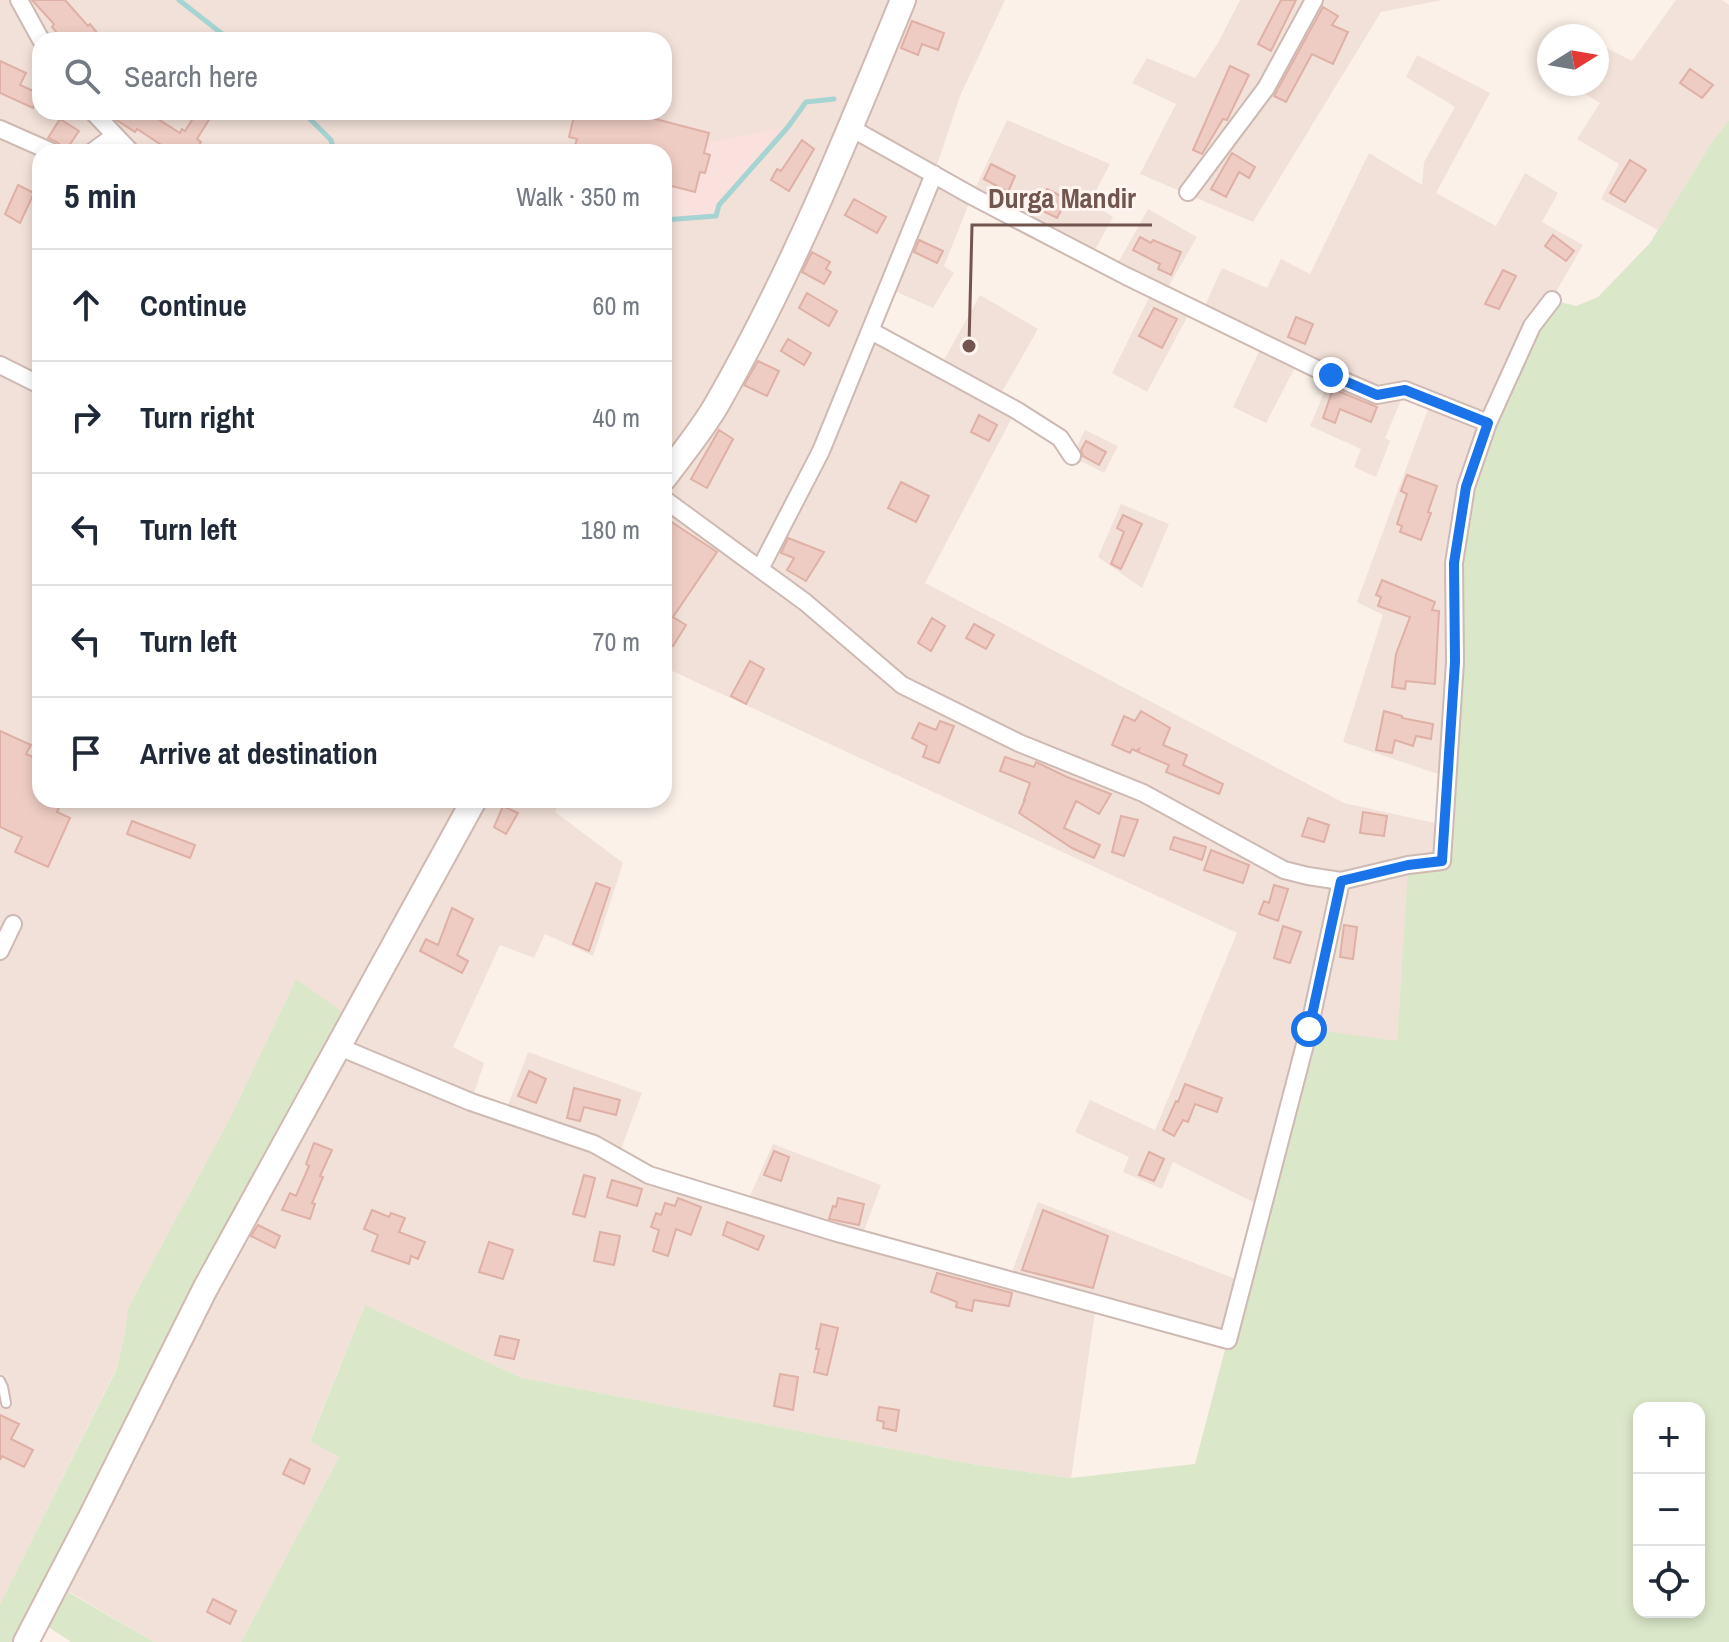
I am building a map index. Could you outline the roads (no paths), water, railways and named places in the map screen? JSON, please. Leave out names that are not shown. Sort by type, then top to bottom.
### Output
[{"type":"main road","points":[[672,467],[716,406],[776,293],[851,128],[903,0]]},
{"type":"main road","points":[[26,1642],[205,1289],[470,808]]},
{"type":"street","points":[[19,0],[37,32]]},
{"type":"street","points":[[1188,192],[1266,88],[1314,0]]},
{"type":"street","points":[[101,120],[123,144]]},
{"type":"street","points":[[851,128],[1126,276],[1319,370],[1377,395],[1405,390],[1488,423]]},
{"type":"street","points":[[0,129],[34,144]]},
{"type":"street","points":[[103,144],[115,135]]},
{"type":"street","points":[[760,569],[821,451],[934,174]]},
{"type":"street","points":[[672,505],[805,602],[902,685],[1019,743],[1143,793],[1284,870],[1341,881],[1408,865],[1442,861],[1455,662],[1454,563],[1466,487],[1488,423],[1532,326],[1552,300]]},
{"type":"street","points":[[871,331],[1016,410],[1060,438],[1072,456]]},
{"type":"street","points":[[0,365],[32,381]]},
{"type":"street","points":[[337,1046],[471,1102],[594,1144],[649,1175],[834,1232],[1228,1340],[1309,1029],[1341,881]]},
{"type":"street","points":[[0,951],[13,924]]},
{"type":"lane","points":[[0,1381],[6,1403]]},
{"type":"waterway","points":[[179,0],[220,32]]},
{"type":"waterway","points":[[672,219],[716,216],[719,205],[806,102],[834,99]]},
{"type":"waterway","points":[[311,120],[332,144]]},
{"type":"place","name":"Durga Mandir","points":[[969,346]]}]
